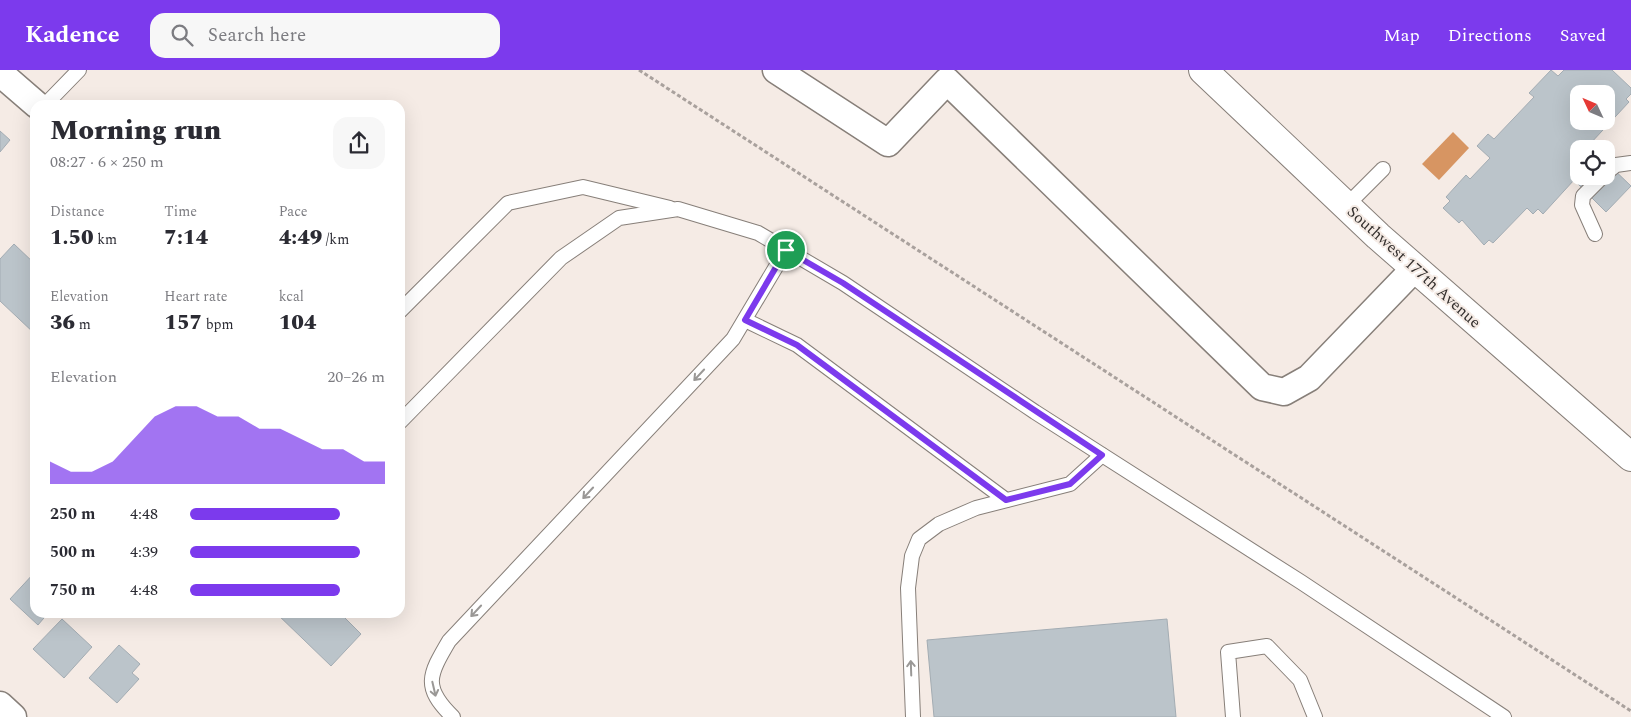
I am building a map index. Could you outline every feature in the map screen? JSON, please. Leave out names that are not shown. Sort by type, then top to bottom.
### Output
[{"type":"main road","name":"Southwest 177th Avenue","points":[[1203,70],[1346,206],[1631,457]]},
{"type":"street","points":[[776,70],[888,143],[953,75],[1262,387],[1284,392],[1309,378],[1415,268]]},
{"type":"street","points":[[0,73],[31,100]]},
{"type":"street","points":[[0,705],[12,717]]},
{"type":"lane","points":[[50,100],[79,70]]},
{"type":"lane","points":[[1615,166],[1631,163]]},
{"type":"lane","points":[[1346,206],[1383,169]]},
{"type":"lane","points":[[1594,185],[1583,196],[1582,205],[1595,234]]},
{"type":"lane","points":[[405,306],[508,203],[583,186],[758,233],[843,283],[1102,455],[1301,582],[1504,717]]},
{"type":"lane","points":[[405,417],[561,258],[619,218],[678,210]]},
{"type":"lane","points":[[453,717],[438,703],[433,694],[431,676],[450,641],[733,339],[786,250]]},
{"type":"lane","points":[[745,320],[797,345],[1006,500]]},
{"type":"lane","points":[[913,717],[908,588],[912,556],[919,539],[939,524],[976,508],[1070,484],[1102,455]]},
{"type":"lane","points":[[1233,717],[1228,652],[1267,646],[1300,680],[1315,717]]},
{"type":"path","points":[[639,70],[1631,711]]},
{"type":"shaded area","points":[[1453,132],[1469,148],[1439,180],[1422,164]]},
{"type":"building","points":[[1551,70],[1558,76],[1564,70],[1612,70],[1631,88],[1631,94],[1626,99],[1629,102],[1615,117],[1615,85],[1570,85],[1570,130],[1603,130],[1594,140],[1570,140],[1570,184],[1543,214],[1538,209],[1533,214],[1527,208],[1493,243],[1489,240],[1484,245],[1462,220],[1459,223],[1443,208],[1450,201],[1446,197],[1466,175],[1470,179],[1490,158],[1477,146],[1488,134],[1494,139],[1534,97],[1529,93]]},
{"type":"building","points":[[0,131],[10,140],[0,152]]},
{"type":"building","points":[[1615,171],[1631,186],[1606,212],[1579,185],[1615,185]]},
{"type":"building","points":[[14,244],[30,259],[30,329],[0,301],[0,259]]},
{"type":"building","points":[[30,577],[30,618],[10,599]]},
{"type":"building","points":[[30,618],[44,618],[38,625]]},
{"type":"building","points":[[281,618],[345,618],[361,634],[331,666]]},
{"type":"building","points":[[62,619],[92,647],[64,678],[33,649]]},
{"type":"building","points":[[1167,619],[1176,717],[934,717],[927,640]]},
{"type":"building","points":[[119,645],[140,664],[132,673],[139,679],[117,703],[89,678]]},
{"type":"route","points":[[786,250],[843,283],[1102,455],[1070,484],[1006,500],[797,345],[745,320],[762,288],[786,250]]}]
